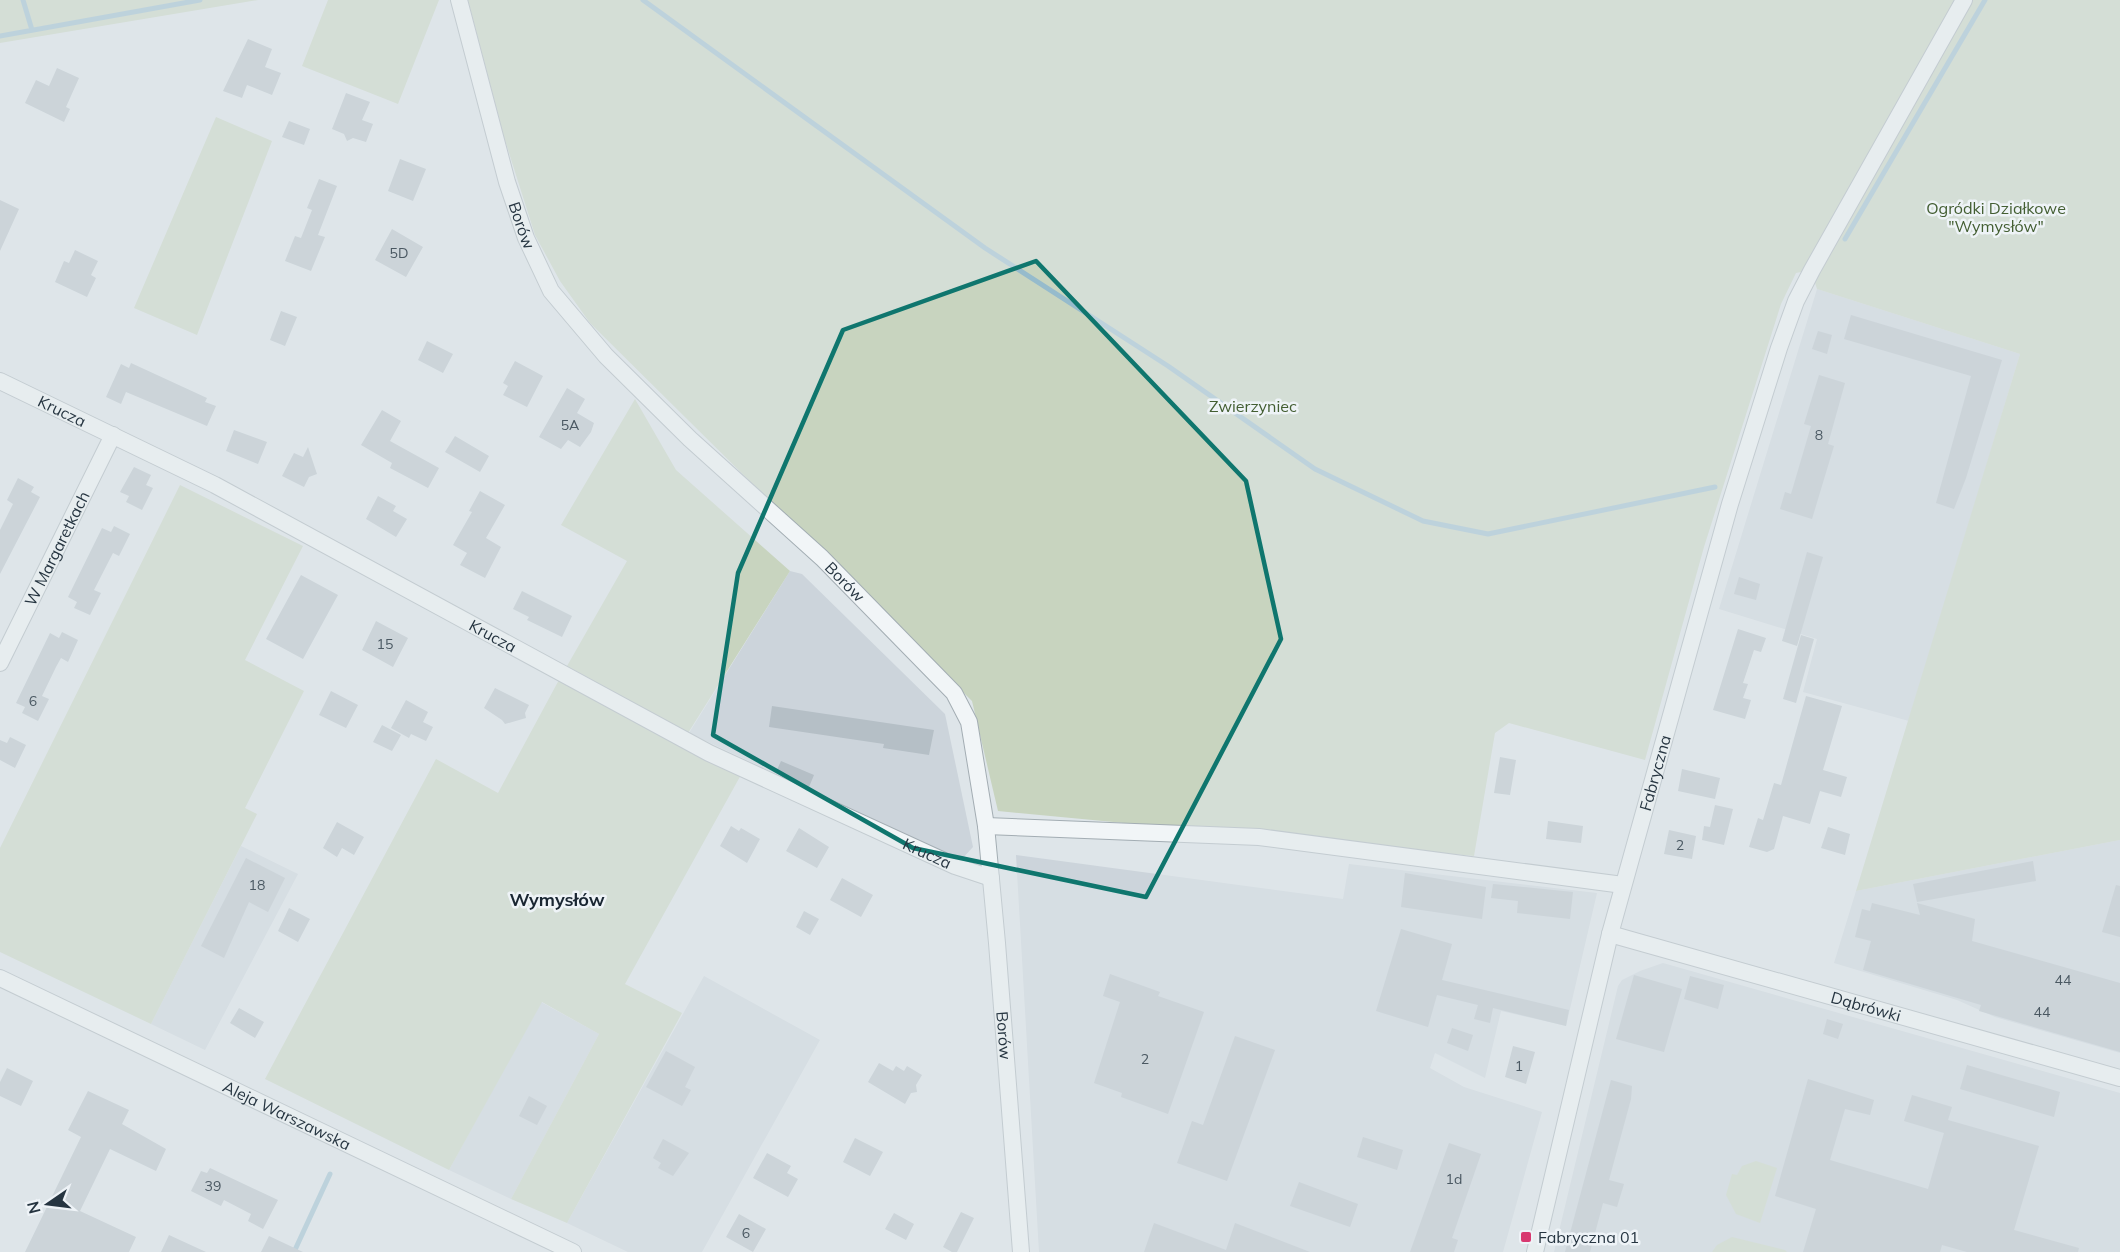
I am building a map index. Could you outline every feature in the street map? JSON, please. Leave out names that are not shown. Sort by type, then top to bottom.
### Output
[{"type":"street","name":"Borów","points":[[459,0],[507,182],[526,238],[551,291],[606,357],[690,439],[822,558],[954,693],[969,722],[986,826],[1003,1002],[1021,1252]]},
{"type":"street","name":"Fabryczna","points":[[1535,1252],[1623,885],[1730,504],[1796,301],[1964,0]]},
{"type":"street","name":"Krucza","points":[[0,381],[215,485],[709,753],[955,866],[990,878]]},
{"type":"street","name":"W Margaretkach","points":[[0,663],[112,435]]},
{"type":"street","points":[[986,826],[1259,837],[1623,885]]},
{"type":"street","name":"Dąbrówki","points":[[1610,934],[2120,1078]]},
{"type":"street","name":"Aleja Warszawska","points":[[0,978],[573,1252]]},
{"type":"highlighted area","points":[[1036,261],[1246,481],[1281,639],[1146,897],[913,848],[713,735],[738,573],[843,330]]},
{"type":"shaded area","points":[[1817,289],[2020,354],[1909,721],[1803,692],[1817,639],[1719,609]]},
{"type":"shaded area","points":[[790,571],[802,574],[945,714],[973,847],[961,860],[689,733]]},
{"type":"shaded area","points":[[2120,840],[2120,1053],[1995,1017],[1957,1000],[1834,963],[1856,891]]},
{"type":"shaded area","points":[[241,846],[298,874],[205,1050],[151,1024]]},
{"type":"shaded area","points":[[1016,855],[1343,899],[1349,864],[1597,893],[1566,1026],[1501,1011],[1485,1078],[1435,1053],[1430,1068],[1464,1087],[1542,1112],[1503,1252],[1039,1252]]},
{"type":"shaded area","points":[[1663,963],[2120,1093],[2120,1252],[1554,1252],[1618,986],[1622,980]]},
{"type":"shaded area","points":[[704,976],[820,1040],[702,1252],[628,1252],[567,1223]]},
{"type":"shaded area","points":[[541,1002],[599,1034],[511,1199],[449,1170]]},
{"type":"green space","points":[[0,0],[258,0],[0,43]]},
{"type":"green space","points":[[328,0],[439,0],[398,104],[302,66]]},
{"type":"green space","name":"Zwierzyniec","points":[[468,0],[2120,0],[2120,840],[1856,891],[2020,354],[1817,289],[1811,270],[1796,273],[1781,304],[1704,547],[1645,760],[1509,723],[1495,733],[1474,856],[998,811],[972,701],[590,323],[560,281],[535,235],[504,137]]},
{"type":"green space","points":[[216,117],[272,141],[197,335],[134,308]]},
{"type":"green space","points":[[635,399],[676,470],[790,571],[688,733],[567,666],[627,561],[561,525]]},
{"type":"green space","points":[[180,485],[303,546],[245,660],[304,691],[245,808],[257,814],[151,1024],[0,952],[0,848]]},
{"type":"green space","points":[[560,678],[742,773],[625,984],[682,1013],[567,1223],[511,1199],[599,1034],[542,1002],[449,1170],[265,1079],[436,759],[498,793]]},
{"type":"green space","points":[[1756,1161],[1777,1168],[1760,1223],[1736,1214],[1726,1195],[1732,1174],[1737,1175],[1742,1166]]},
{"type":"green space","points":[[1732,1237],[1787,1252],[1712,1252],[1717,1245]]},
{"type":"building","points":[[248,39],[272,49],[265,67],[281,73],[272,95],[247,85],[242,98],[223,91]]},
{"type":"building","points":[[57,68],[79,78],[66,107],[70,109],[64,122],[25,103],[36,80],[49,86]]},
{"type":"building","points":[[346,93],[370,102],[362,120],[373,124],[366,142],[353,138],[347,141],[344,134],[332,129]]},
{"type":"building","points":[[289,121],[310,129],[304,145],[282,137]]},
{"type":"building","points":[[400,159],[426,169],[413,201],[388,191]]},
{"type":"building","points":[[319,179],[337,186],[318,235],[325,237],[311,271],[285,261],[295,236],[301,238],[312,210],[307,208]]},
{"type":"building","points":[[0,200],[19,209],[0,251]]},
{"type":"building","points":[[392,229],[423,247],[406,277],[375,260]]},
{"type":"building","points":[[75,250],[98,261],[91,275],[96,278],[87,297],[55,282],[64,261],[69,263]]},
{"type":"building","points":[[281,311],[297,317],[285,346],[270,340]]},
{"type":"building","points":[[1851,315],[2002,360],[1966,478],[1954,509],[1936,503],[1971,376],[1844,339]]},
{"type":"building","points":[[1818,331],[1832,335],[1827,354],[1812,349]]},
{"type":"building","points":[[427,341],[453,354],[443,373],[418,360]]},
{"type":"building","points":[[515,361],[543,376],[527,407],[503,395],[508,386],[503,383]]},
{"type":"building","points":[[131,363],[207,398],[205,402],[216,406],[207,426],[126,392],[121,404],[106,397],[121,364],[129,368]]},
{"type":"building","points":[[1819,375],[1845,383],[1828,444],[1834,446],[1812,519],[1780,509],[1785,492],[1791,494],[1811,426],[1804,424]]},
{"type":"building","points":[[567,388],[585,399],[577,413],[594,423],[591,432],[580,447],[568,440],[561,449],[539,437]]},
{"type":"building","points":[[382,410],[401,421],[390,441],[439,468],[428,488],[390,468],[392,463],[361,445]]},
{"type":"building","points":[[234,430],[267,442],[258,464],[226,451]]},
{"type":"building","points":[[455,436],[489,456],[480,472],[445,452]]},
{"type":"building","points":[[308,447],[317,474],[309,477],[304,487],[282,476],[294,453],[303,457]]},
{"type":"building","points":[[134,467],[151,475],[146,485],[153,488],[142,510],[126,502],[129,496],[120,492]]},
{"type":"building","points":[[18,478],[34,487],[31,492],[40,497],[0,574],[0,530],[13,504],[7,500]]},
{"type":"building","points":[[480,491],[505,505],[486,538],[501,547],[485,578],[460,565],[467,553],[453,545],[472,512],[469,511]]},
{"type":"building","points":[[378,496],[396,506],[393,511],[407,519],[396,537],[366,519]]},
{"type":"building","points":[[114,526],[130,534],[119,556],[113,553],[94,590],[101,593],[90,615],[74,608],[77,602],[68,597],[102,528],[111,532]]},
{"type":"building","points":[[1807,552],[1823,557],[1797,646],[1782,641]]},
{"type":"building","points":[[301,575],[338,595],[303,659],[266,639]]},
{"type":"building","points":[[1739,577],[1760,584],[1756,600],[1734,594]]},
{"type":"building","points":[[522,591],[572,616],[562,637],[527,620],[529,617],[513,609]]},
{"type":"building","points":[[376,621],[408,638],[393,667],[362,650]]},
{"type":"building","points":[[1738,629],[1766,638],[1761,652],[1754,650],[1743,683],[1748,684],[1743,698],[1751,700],[1745,719],[1713,710]]},
{"type":"building","points":[[62,632],[78,640],[68,662],[61,658],[56,667],[42,696],[49,699],[38,721],[22,713],[25,707],[16,703],[50,633],[59,638]]},
{"type":"building","points":[[1801,635],[1814,639],[1796,703],[1783,699]]},
{"type":"building","points":[[495,688],[529,705],[525,713],[526,718],[505,724],[484,708]]},
{"type":"building","points":[[331,691],[358,705],[346,728],[319,715]]},
{"type":"building","points":[[1806,696],[1842,706],[1823,770],[1847,777],[1841,797],[1820,791],[1810,824],[1783,816],[1774,849],[1767,852],[1749,847],[1758,818],[1763,820],[1774,783],[1781,785]]},
{"type":"building","points":[[406,700],[428,712],[423,722],[433,727],[426,741],[411,734],[409,738],[391,728]]},
{"type":"building","points":[[772,706],[934,730],[929,755],[883,748],[884,744],[769,727]]},
{"type":"building","points":[[382,725],[401,735],[392,751],[373,742]]},
{"type":"building","points":[[10,737],[26,745],[15,768],[0,760],[0,740],[7,743]]},
{"type":"building","points":[[1500,757],[1516,760],[1510,795],[1494,793]]},
{"type":"building","points":[[781,761],[814,775],[809,787],[776,772]]},
{"type":"building","points":[[1682,769],[1720,778],[1715,799],[1678,791]]},
{"type":"building","points":[[1715,805],[1733,809],[1724,845],[1702,840],[1704,826],[1710,827]]},
{"type":"building","points":[[1548,821],[1583,826],[1581,843],[1546,839]]},
{"type":"building","points":[[337,822],[364,837],[354,855],[342,848],[337,857],[323,848]]},
{"type":"building","points":[[731,826],[739,831],[741,828],[760,839],[747,863],[720,846]]},
{"type":"building","points":[[1828,827],[1850,834],[1845,855],[1821,848]]},
{"type":"building","points":[[799,828],[829,847],[817,868],[786,851]]},
{"type":"building","points":[[1669,830],[1696,836],[1692,859],[1664,854]]},
{"type":"building","points":[[246,858],[285,878],[268,912],[249,902],[224,958],[201,946]]},
{"type":"building","points":[[2033,861],[2036,881],[1917,902],[1913,884]]},
{"type":"building","points":[[1405,873],[1486,887],[1482,919],[1401,907]]},
{"type":"building","points":[[842,878],[873,895],[861,917],[830,900]]},
{"type":"building","points":[[1493,884],[1573,892],[1570,919],[1517,913],[1518,901],[1491,898]]},
{"type":"building","points":[[2116,885],[2120,886],[2120,937],[2102,932]]},
{"type":"building","points":[[1872,903],[1920,915],[1917,903],[1975,919],[1972,941],[2120,983],[2120,1052],[1979,1011],[1981,1005],[1863,970],[1871,941],[1855,937],[1862,909],[1870,911]]},
{"type":"building","points":[[289,908],[310,919],[298,942],[278,931]]},
{"type":"building","points":[[804,911],[819,919],[810,935],[796,927]]},
{"type":"building","points":[[1401,929],[1452,944],[1442,980],[1569,1010],[1566,1026],[1493,1008],[1490,1023],[1474,1019],[1478,1005],[1437,995],[1428,1027],[1376,1011]]},
{"type":"building","points":[[1110,974],[1160,992],[1158,996],[1204,1012],[1168,1114],[1121,1097],[1122,1093],[1094,1083],[1120,1002],[1103,996]]},
{"type":"building","points":[[1634,975],[1682,989],[1664,1052],[1616,1039]]},
{"type":"building","points":[[1690,976],[1724,985],[1718,1009],[1684,999]]},
{"type":"building","points":[[239,1008],[264,1022],[255,1038],[230,1023]]},
{"type":"building","points":[[1827,1019],[1843,1024],[1838,1039],[1823,1034]]},
{"type":"building","points":[[1452,1028],[1473,1035],[1468,1051],[1447,1043]]},
{"type":"building","points":[[1235,1036],[1275,1050],[1227,1181],[1177,1163],[1192,1121],[1203,1125]]},
{"type":"building","points":[[1513,1046],[1535,1052],[1526,1084],[1505,1077]]},
{"type":"building","points":[[666,1051],[695,1067],[685,1087],[691,1090],[682,1106],[646,1087]]},
{"type":"building","points":[[879,1063],[893,1071],[896,1066],[904,1071],[907,1066],[922,1075],[916,1085],[917,1092],[911,1093],[905,1104],[868,1082]]},
{"type":"building","points":[[1967,1065],[2060,1092],[2054,1117],[1960,1089]]},
{"type":"building","points":[[7,1068],[33,1081],[21,1106],[0,1096],[0,1082]]},
{"type":"building","points":[[1808,1079],[1874,1100],[1870,1115],[1845,1109],[1830,1160],[1928,1189],[1944,1133],[1904,1121],[1912,1095],[1952,1107],[1948,1120],[2039,1146],[2014,1230],[2079,1248],[2078,1252],[1967,1252],[1942,1245],[1940,1252],[1803,1252],[1816,1209],[1775,1196]]},
{"type":"building","points":[[1611,1080],[1632,1086],[1631,1099],[1609,1180],[1624,1184],[1617,1207],[1603,1203],[1590,1252],[1565,1252]]},
{"type":"building","points":[[88,1091],[129,1110],[122,1124],[166,1149],[156,1171],[110,1149],[80,1211],[136,1237],[129,1252],[25,1252],[81,1137],[68,1130]]},
{"type":"building","points":[[529,1096],[547,1106],[537,1125],[519,1116]]},
{"type":"building","points":[[1363,1137],[1403,1150],[1397,1170],[1357,1157]]},
{"type":"building","points":[[855,1138],[883,1152],[870,1176],[843,1162]]},
{"type":"building","points":[[663,1139],[689,1153],[673,1176],[658,1168],[661,1163],[653,1158]]},
{"type":"building","points":[[1449,1143],[1481,1154],[1452,1238],[1458,1240],[1454,1252],[1410,1252]]},
{"type":"building","points":[[767,1153],[791,1166],[787,1173],[798,1179],[788,1197],[753,1178]]},
{"type":"building","points":[[210,1168],[278,1200],[263,1229],[248,1221],[251,1214],[224,1200],[221,1206],[191,1191],[201,1171],[207,1173]]},
{"type":"building","points":[[1299,1182],[1358,1204],[1350,1227],[1290,1206]]},
{"type":"building","points":[[961,1212],[974,1218],[957,1252],[952,1252],[943,1247]]},
{"type":"building","points":[[894,1213],[914,1224],[906,1240],[885,1229]]},
{"type":"building","points":[[739,1214],[766,1229],[753,1252],[726,1237]]},
{"type":"building","points":[[1154,1223],[1226,1250],[1235,1223],[1310,1252],[1144,1252]]},
{"type":"building","points":[[169,1235],[206,1252],[161,1252]]},
{"type":"building","points":[[269,1236],[303,1252],[261,1252]]},
{"type":"waterway","points":[[23,0],[32,30]]},
{"type":"waterway","points":[[0,36],[200,0]]},
{"type":"waterway","points":[[643,0],[985,248],[1168,366],[1315,469],[1423,521],[1488,534],[1715,487]]},
{"type":"waterway","points":[[1845,239],[1985,0]]},
{"type":"waterway","points":[[294,1252],[330,1174]]},
{"type":"place","name":"Fabryczna 01","points":[[1526,1237]]},
{"type":"district","name":"Wymysłów","points":[[557,900]]},
{"type":"park label","name":"Ogródki Działkowe \"Wymysłów\"","points":[[1996,217]]}]
